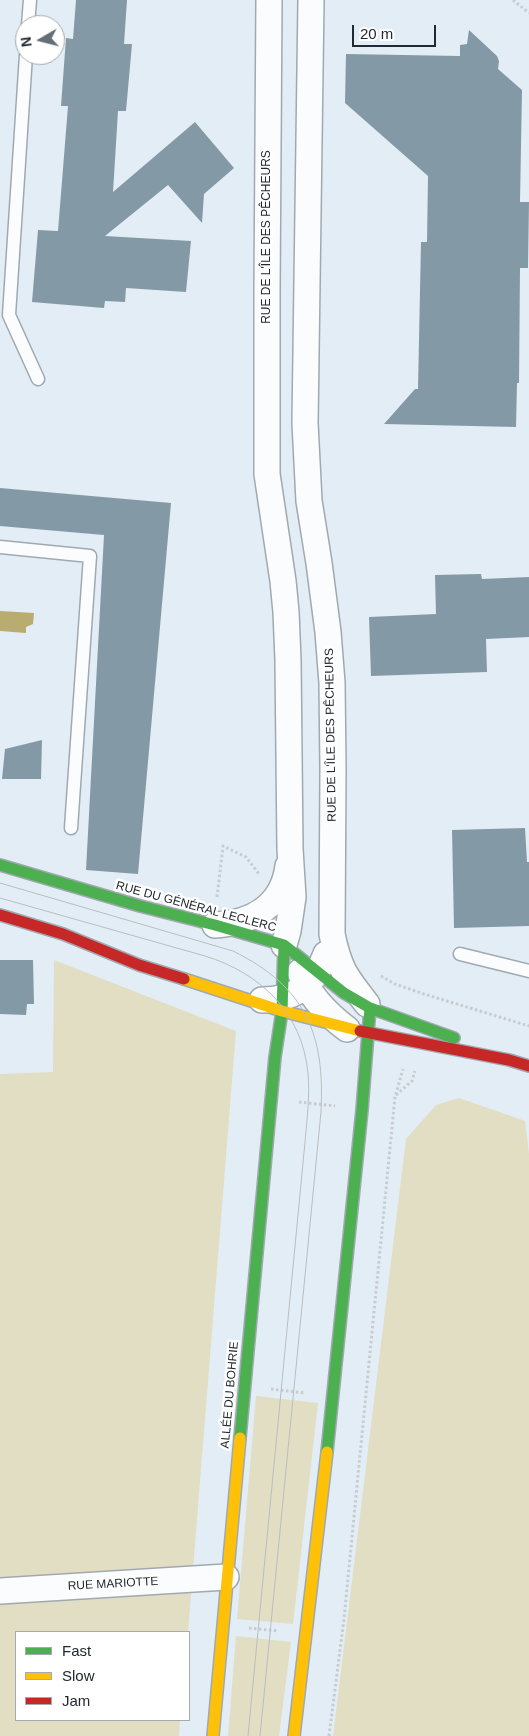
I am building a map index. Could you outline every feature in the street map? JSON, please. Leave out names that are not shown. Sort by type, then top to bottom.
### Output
[{"type":"main road","name":"RUE DU GÉNÉRAL LECLERC","points":[[0,865],[140,906],[288,943]]},
{"type":"main road","points":[[0,915],[63,934],[139,965],[240,997]]},
{"type":"main road","name":"ALLÉE DU BOHRIE","points":[[213,1736],[226,1577],[275,1057],[288,943]]},
{"type":"main road","points":[[312,979],[344,993],[370,1008],[416,1023],[508,1060],[529,1066]]},
{"type":"main road","name":"ALLÉE DU BOHRIE","points":[[240,997],[250,1002],[266,1018],[275,1043],[275,1057]]},
{"type":"main road","points":[[282,1004],[358,1031],[422,1045],[508,1060]]},
{"type":"main road","points":[[364,1090],[358,1031],[370,1008]]},
{"type":"main road","points":[[390,1048],[404,1044],[422,1045]]},
{"type":"main road","points":[[294,1736],[333,1395],[364,1090],[368,1070],[378,1057]]},
{"type":"street","name":"RUE DE L'ÎLE DES PÊCHEURS","points":[[270,0],[268,52],[266,422],[268,488],[286,612],[290,849],[294,897],[288,943]]},
{"type":"street","name":"RUE DE L'ÎLE DES PÊCHEURS","points":[[310,0],[305,423],[309,501],[320,563],[332,683],[334,769],[332,934],[342,971],[370,1008]]},
{"type":"street","points":[[268,52],[310,60]]},
{"type":"street","points":[[266,422],[305,423]]},
{"type":"street","name":"RUE DE L'ÎLE DES PÊCHEURS","points":[[215,925],[230,924],[250,918],[264,910],[275,899],[284,884],[290,849]]},
{"type":"street","points":[[240,997],[268,1000],[282,1004],[301,991],[312,979],[329,949],[332,934]]},
{"type":"street","points":[[288,943],[312,979],[318,1003],[331,1017],[358,1031]]},
{"type":"street","name":"RUE MARIOTTE","points":[[0,1591],[226,1577]]},
{"type":"lane","points":[[29,15],[30,0]]},
{"type":"lane","points":[[25,65],[9,315],[38,379]]},
{"type":"lane","points":[[0,547],[90,556],[71,828]]},
{"type":"lane","points":[[460,954],[529,971]]},
{"type":"path","points":[[513,0],[529,14]]},
{"type":"path","points":[[373,972],[408,988],[529,1026]]},
{"type":"path","points":[[329,1736],[344,1619],[395,1097],[403,1068]]},
{"type":"path","points":[[222,1626],[306,1634]]},
{"type":"shaded area","points":[[0,611],[34,613],[33,624],[26,627],[26,633],[0,631]]},
{"type":"shaded area","points":[[54,960],[236,1031],[188,1631],[15,1631],[15,1721],[180,1721],[179,1736],[0,1736],[0,1074],[53,1072]]},
{"type":"shaded area","points":[[459,1098],[525,1121],[529,1154],[529,1736],[333,1736],[406,1139],[436,1105]]},
{"type":"shaded area","points":[[256,1396],[318,1403],[293,1624],[237,1619]]},
{"type":"shaded area","points":[[236,1636],[291,1642],[279,1736],[228,1736]]},
{"type":"building","points":[[76,0],[127,0],[124,44],[132,44],[126,111],[118,111],[113,192],[195,122],[234,168],[204,194],[202,223],[168,185],[105,236],[191,241],[186,292],[126,288],[125,302],[105,301],[104,308],[32,302],[38,230],[58,231],[68,106],[61,106],[66,38],[73,39]]},
{"type":"building","points":[[469,30],[497,56],[499,61],[498,69],[522,90],[520,202],[529,202],[528,268],[520,268],[519,383],[517,383],[516,427],[384,424],[415,389],[418,389],[421,242],[427,242],[428,176],[345,103],[346,54],[460,56],[460,45],[467,44]]},
{"type":"building","points":[[0,488],[171,503],[138,874],[86,870],[104,535],[0,526]]},
{"type":"building","points":[[481,574],[482,579],[529,577],[529,637],[486,639],[487,672],[371,676],[369,617],[436,614],[435,575]]},
{"type":"building","points":[[42,740],[41,779],[2,779],[5,749]]},
{"type":"building","points":[[525,828],[527,862],[529,862],[529,926],[454,928],[452,830]]},
{"type":"building","points":[[0,960],[33,960],[34,1004],[27,1004],[26,1015],[0,1014]]},
{"type":"tram line","points":[[0,883],[233,951],[258,965],[278,980],[294,997],[306,1016],[314,1036],[319,1059],[321,1112],[260,1736]]},
{"type":"tram line","points":[[0,898],[225,963],[260,984],[275,998],[297,1031],[304,1051],[309,1082],[307,1116],[248,1736]]},
{"type":"traffic: fast","points":[[0,865],[140,906],[284,945],[344,993],[370,1008],[454,1038]]},
{"type":"traffic: fast","points":[[240,1438],[275,1057],[282,1011],[284,945]]},
{"type":"traffic: fast","points":[[327,1452],[362,1110],[370,1008]]},
{"type":"traffic: slow","points":[[184,979],[282,1011],[360,1031]]},
{"type":"traffic: slow","points":[[213,1736],[240,1438]]},
{"type":"traffic: slow","points":[[294,1736],[327,1452]]},
{"type":"traffic: jam","points":[[0,915],[63,934],[139,965],[184,979]]},
{"type":"traffic: jam","points":[[360,1031],[509,1060],[529,1066]]}]
